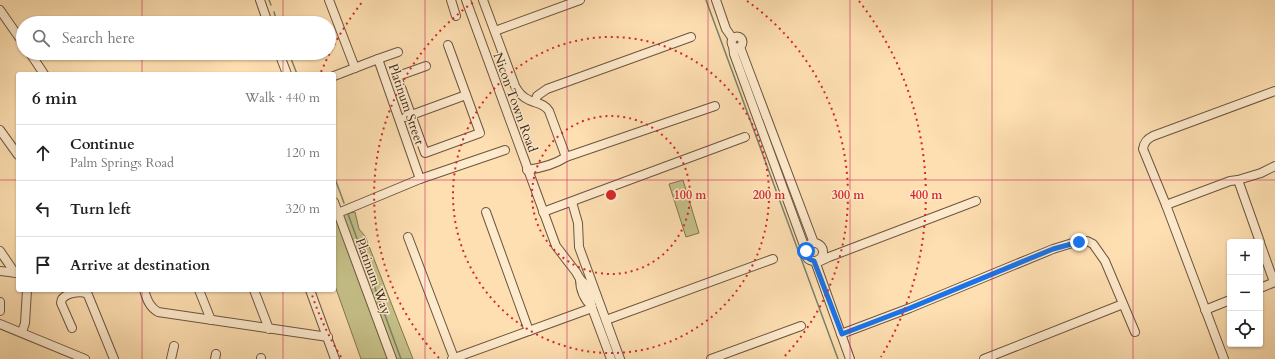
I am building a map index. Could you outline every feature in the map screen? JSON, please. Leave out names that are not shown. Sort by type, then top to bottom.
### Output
[{"type":"street","points":[[260,0],[266,16]]},
{"type":"street","points":[[331,0],[355,68]]},
{"type":"street","points":[[451,0],[456,16]]},
{"type":"street","name":"Nicon Town Road","points":[[466,0],[556,246],[585,284],[592,308],[611,359]]},
{"type":"street","points":[[483,0],[517,90],[525,97],[542,104],[550,111],[566,157]]},
{"type":"street","points":[[495,31],[580,0]]},
{"type":"street","points":[[716,0],[726,29],[735,44],[814,243],[821,247],[823,252],[820,259],[815,262]]},
{"type":"street","points":[[0,10],[16,33]]},
{"type":"street","points":[[535,102],[538,96],[548,89],[691,37]]},
{"type":"street","points":[[735,44],[734,54],[806,254],[809,259],[815,262],[850,359]]},
{"type":"street","points":[[426,66],[398,76],[410,115],[425,153],[480,134],[448,45]]},
{"type":"street","points":[[378,60],[398,52]]},
{"type":"street","points":[[35,60],[43,72]]},
{"type":"street","points":[[282,60],[286,72]]},
{"type":"street","name":"Platinum Street","points":[[336,75],[378,60],[420,179]]},
{"type":"street","points":[[1224,359],[1166,205],[1143,149],[1144,143],[1147,139],[1275,92]]},
{"type":"street","points":[[400,120],[466,95]]},
{"type":"street","points":[[527,170],[558,156],[566,157],[715,106]]},
{"type":"street","points":[[0,130],[16,152]]},
{"type":"street","points":[[543,212],[745,137]]},
{"type":"street","points":[[338,213],[420,179],[505,150]]},
{"type":"street","points":[[1166,205],[1230,181],[1261,173],[1275,166]]},
{"type":"street","points":[[1238,180],[1259,239]]},
{"type":"street","points":[[815,262],[976,201]]},
{"type":"street","points":[[572,202],[578,223],[579,247],[620,359]]},
{"type":"street","name":"Platinum Way","points":[[336,208],[392,359]]},
{"type":"street","points":[[486,212],[529,331]]},
{"type":"street","points":[[408,238],[452,359],[592,308]]},
{"type":"street","points":[[842,334],[917,306],[1053,249],[1087,241],[1093,244],[1105,261],[1135,332]]},
{"type":"street","points":[[806,251],[809,246],[814,243]]},
{"type":"street","points":[[1263,250],[1275,282],[1263,287]]},
{"type":"street","points":[[0,251],[16,272]]},
{"type":"street","points":[[606,320],[773,259]]},
{"type":"street","points":[[0,271],[16,273]]},
{"type":"street","points":[[22,332],[25,323],[28,292]]},
{"type":"street","points":[[72,328],[61,303],[62,299],[64,296],[86,292],[114,359]]},
{"type":"street","points":[[145,292],[150,305],[158,312],[328,338]]},
{"type":"street","points":[[200,292],[210,320]]},
{"type":"street","points":[[255,292],[269,329]]},
{"type":"street","points":[[311,292],[335,359]]},
{"type":"street","points":[[1205,310],[1227,301]]},
{"type":"street","points":[[0,302],[0,311]]},
{"type":"street","points":[[984,359],[1123,304]]},
{"type":"street","points":[[0,324],[86,359]]},
{"type":"street","points":[[711,359],[801,326]]},
{"type":"street","points":[[171,359],[174,346]]},
{"type":"shaded area","points":[[683,180],[699,233],[686,237],[669,184]]},
{"type":"shaded area","points":[[355,212],[359,229],[365,236],[413,359],[361,359],[336,289],[336,216]]},
{"type":"waterway","points":[[269,0],[271,5]]},
{"type":"waterway","points":[[706,0],[838,359]]},
{"type":"waterway","points":[[274,12],[275,16]]},
{"type":"waterway","points":[[292,60],[296,72]]},
{"type":"waterway","points":[[336,181],[344,203]]},
{"type":"waterway","points":[[348,214],[401,359]]},
{"type":"route","points":[[806,251],[809,259],[814,261],[842,334],[955,290],[1053,249],[1079,242]]}]
